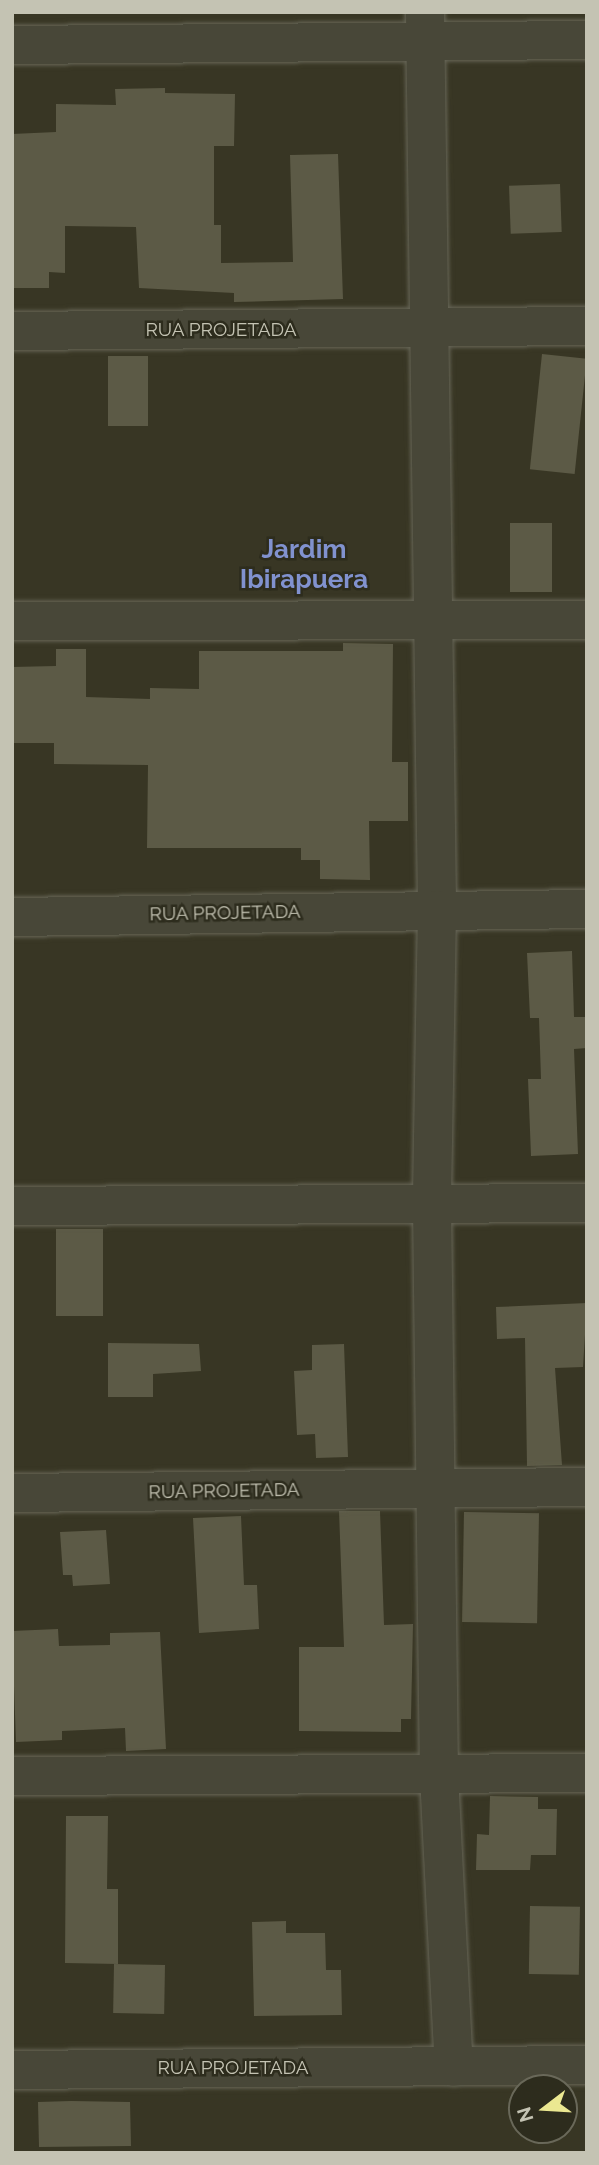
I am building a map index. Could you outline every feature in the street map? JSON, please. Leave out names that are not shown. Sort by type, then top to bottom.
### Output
[{"type":"street","points":[[425,27],[437,910],[432,1204],[439,1775],[454,2067]]},
{"type":"street","points":[[12,45],[425,27],[587,40]]},
{"type":"street","name":"RUA PROJETADA","points":[[12,331],[587,326]]},
{"type":"street","points":[[12,621],[587,620]]},
{"type":"street","name":"RUA PROJETADA","points":[[12,917],[587,909]]},
{"type":"street","points":[[12,1206],[587,1202]]},
{"type":"street","name":"RUA PROJETADA","points":[[12,1493],[587,1487]]},
{"type":"street","points":[[12,1776],[587,1773]]},
{"type":"street","name":"RUA PROJETADA","points":[[12,2070],[587,2065]]},
{"type":"building","points":[[165,88],[165,93],[235,94],[234,146],[214,146],[214,225],[221,225],[221,263],[293,262],[290,155],[338,154],[343,299],[234,302],[234,293],[139,288],[136,227],[65,226],[65,273],[49,272],[49,288],[12,288],[12,134],[56,132],[56,104],[116,105],[115,89]]},
{"type":"building","points":[[560,184],[562,232],[511,234],[509,186]]},
{"type":"building","points":[[542,354],[587,359],[575,474],[530,469]]},
{"type":"building","points":[[108,356],[148,356],[148,426],[108,426]]},
{"type":"building","points":[[510,523],[552,523],[552,592],[510,592]]},
{"type":"building","points":[[343,643],[393,644],[392,762],[408,762],[408,821],[369,821],[370,880],[320,879],[320,860],[301,860],[301,848],[147,848],[148,765],[54,764],[54,743],[12,743],[12,667],[56,666],[56,649],[86,649],[86,697],[150,699],[150,688],[199,689],[199,651],[343,651]]},
{"type":"building","points":[[572,951],[574,1017],[587,1017],[587,1048],[574,1049],[578,1154],[531,1156],[528,1079],[541,1079],[539,1018],[530,1018],[527,953]]},
{"type":"building","points":[[56,1229],[103,1229],[103,1316],[56,1316]]},
{"type":"building","points":[[587,1303],[583,1367],[555,1368],[562,1465],[527,1466],[525,1338],[497,1339],[496,1307]]},
{"type":"building","points":[[108,1343],[199,1344],[201,1371],[153,1374],[153,1397],[108,1397]]},
{"type":"building","points":[[344,1344],[348,1457],[316,1458],[315,1434],[297,1435],[294,1371],[312,1370],[312,1345]]},
{"type":"building","points":[[339,1511],[380,1511],[384,1625],[413,1624],[411,1719],[401,1719],[401,1732],[299,1731],[299,1647],[344,1647]]},
{"type":"building","points":[[464,1512],[539,1513],[537,1623],[462,1622]]},
{"type":"building","points":[[241,1516],[244,1585],[257,1585],[259,1629],[199,1633],[193,1518]]},
{"type":"building","points":[[106,1530],[110,1584],[73,1586],[72,1575],[63,1575],[60,1532]]},
{"type":"building","points":[[58,1629],[59,1646],[110,1645],[110,1633],[160,1632],[166,1749],[126,1751],[125,1728],[62,1731],[62,1740],[16,1742],[12,1631]]},
{"type":"building","points":[[490,1796],[538,1797],[538,1809],[557,1809],[556,1855],[531,1855],[530,1870],[476,1870],[477,1834],[489,1835]]},
{"type":"building","points":[[66,1816],[108,1816],[107,1889],[118,1889],[118,1964],[65,1963]]},
{"type":"building","points":[[530,1906],[580,1907],[579,1975],[529,1974]]},
{"type":"building","points":[[286,1921],[286,1933],[325,1933],[326,1970],[341,1970],[342,2015],[254,2016],[252,1922]]},
{"type":"building","points":[[114,1964],[165,1965],[164,2014],[113,2013]]},
{"type":"building","points":[[38,2102],[130,2102],[131,2146],[39,2147]]},
{"type":"district","name":"Jardim Ibirapuera","points":[[304,565]]}]
